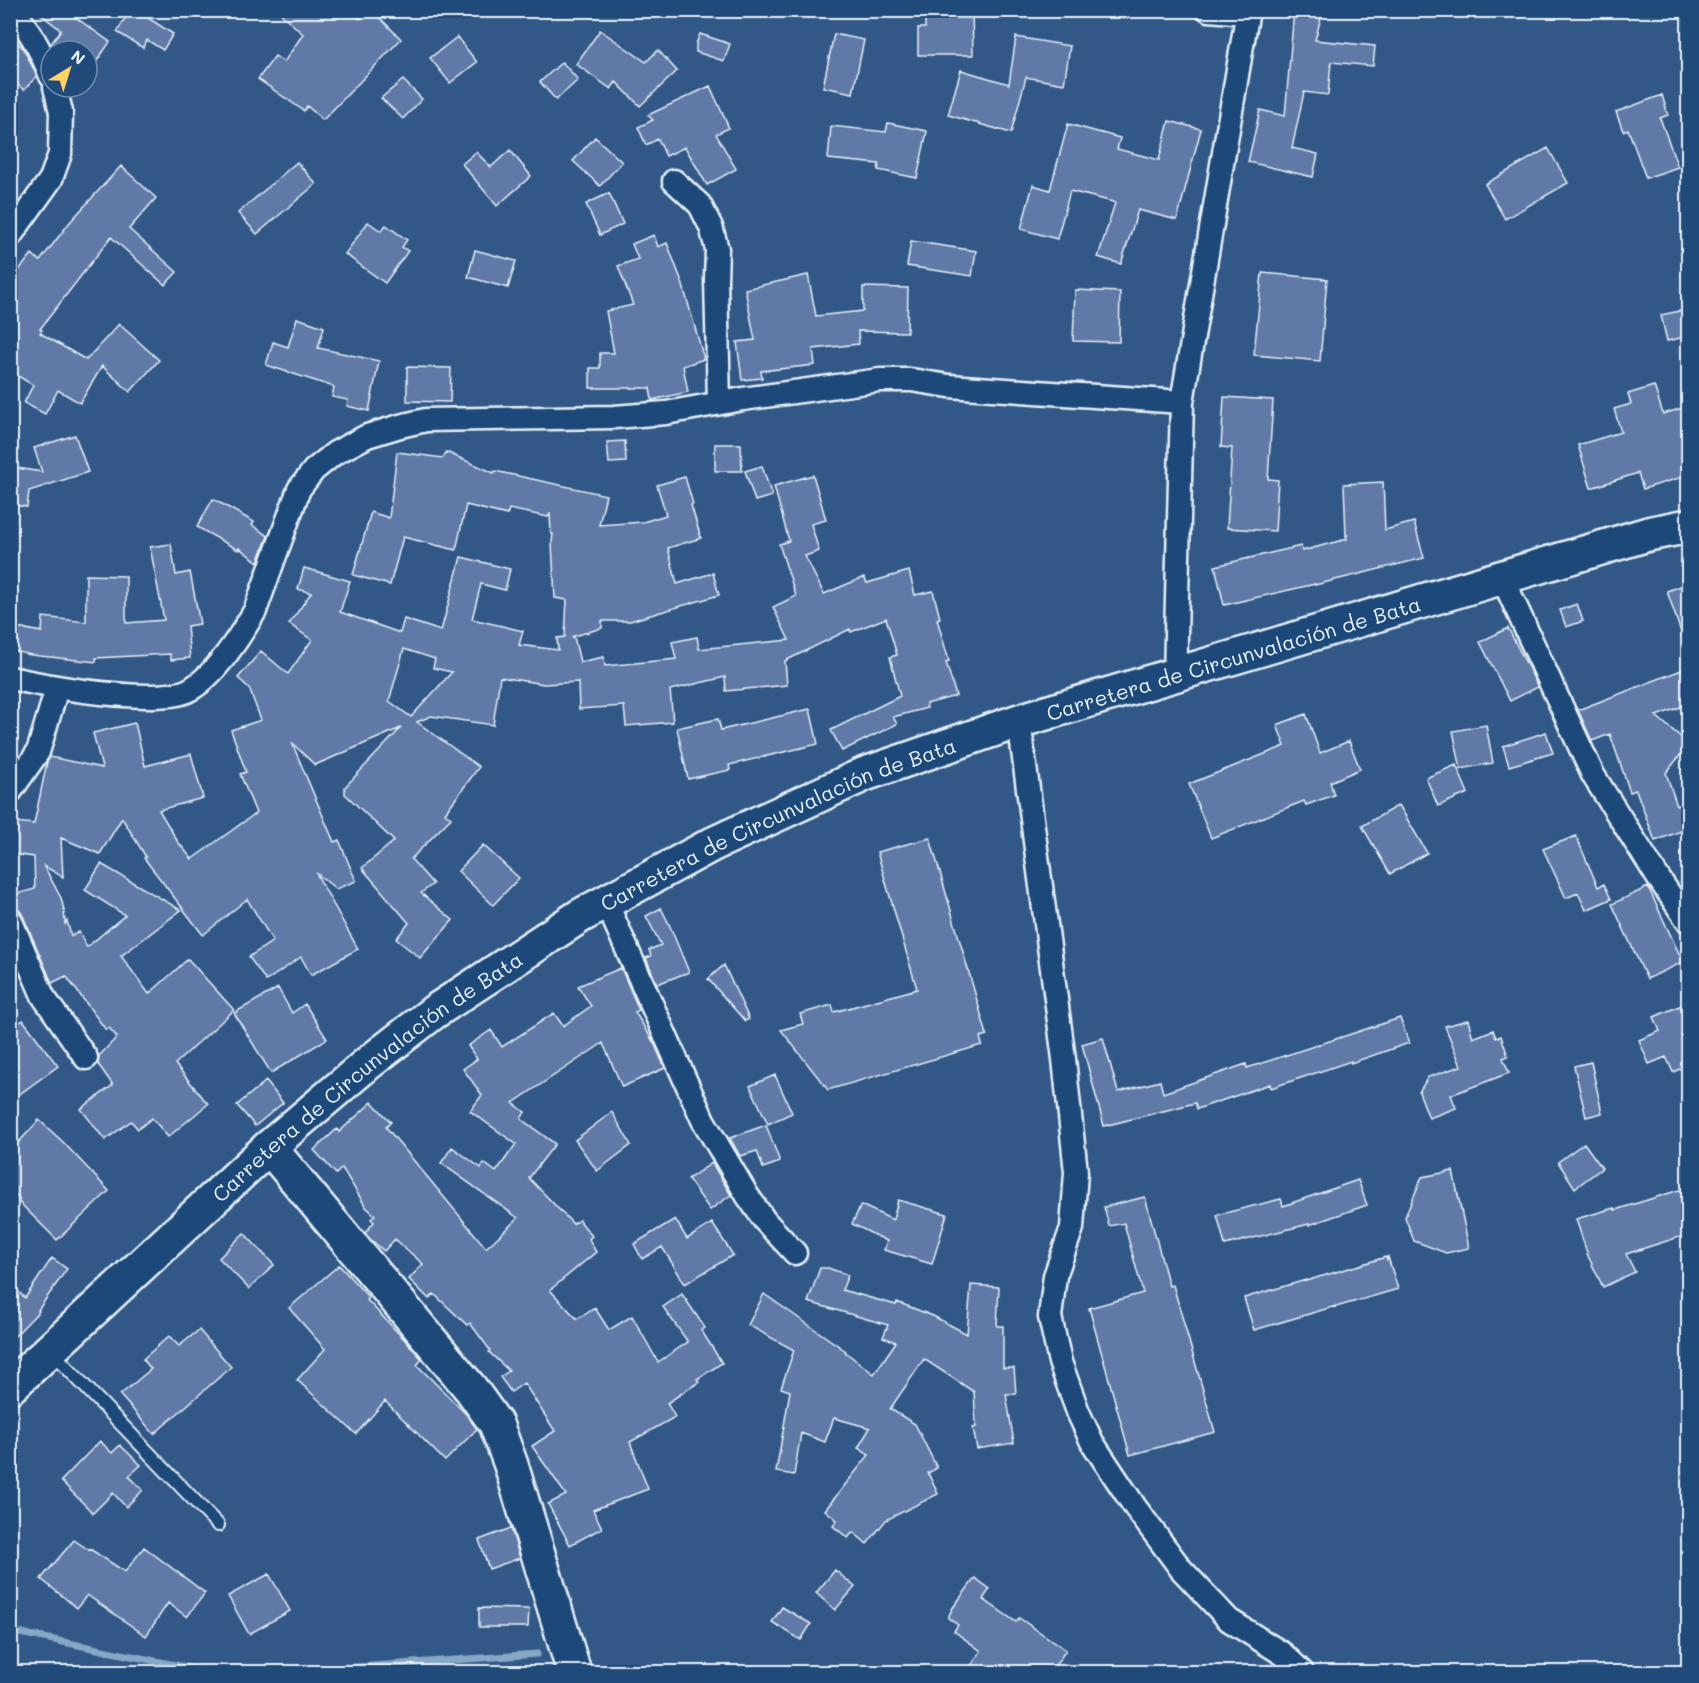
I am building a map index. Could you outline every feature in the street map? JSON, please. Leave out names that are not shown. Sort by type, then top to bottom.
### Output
[{"type":"main road","name":"Carretera de Circunvalación de Bata","points":[[10,1387],[269,1147],[367,1064],[434,1012],[580,916],[713,844],[865,774],[1019,721],[1648,534],[1689,526]]},
{"type":"main road","points":[[269,1147],[463,1380],[496,1424],[511,1465],[574,1672]]},
{"type":"street","points":[[12,10],[39,50]]},
{"type":"street","points":[[1174,676],[1182,402],[1248,12],[1209,10]]},
{"type":"street","points":[[10,236],[51,179],[60,154],[61,112],[58,99]]},
{"type":"street","points":[[674,181],[700,205],[711,227],[717,249],[719,403]]},
{"type":"street","points":[[10,678],[57,688],[120,696],[165,696],[187,691],[218,665],[255,610],[299,489],[314,471],[335,453],[367,436],[400,426],[426,420],[614,417],[666,413],[834,385],[880,380],[911,380],[949,386],[1182,402]]},
{"type":"street","points":[[1502,577],[1593,775],[1659,879],[1689,921]]},
{"type":"street","points":[[10,792],[38,752],[57,688]]},
{"type":"street","points":[[1019,721],[1064,1059],[1076,1172],[1072,1228],[1055,1276],[1050,1317],[1060,1362],[1078,1412],[1092,1442],[1135,1508],[1181,1569],[1229,1620],[1283,1654],[1302,1672]]},
{"type":"street","points":[[606,902],[703,1120],[747,1195],[765,1221],[795,1253]]},
{"type":"street","points":[[10,918],[43,996],[86,1058]]},
{"type":"lane","points":[[50,1350],[218,1525]]},
{"type":"building","points":[[35,10],[65,10],[110,42],[99,58],[99,39],[55,39],[61,30]]},
{"type":"building","points":[[130,10],[136,10],[173,34],[163,50],[147,40],[143,48],[117,32]]},
{"type":"building","points":[[277,10],[351,10],[360,19],[368,10],[372,10],[401,39],[323,120],[307,106],[304,111],[258,79],[275,56],[284,62],[303,34]]},
{"type":"building","points":[[925,10],[972,10],[973,55],[918,55],[918,28],[925,28]]},
{"type":"building","points":[[1294,10],[1323,10],[1315,40],[1375,46],[1373,66],[1331,62],[1328,95],[1304,92],[1292,148],[1318,154],[1313,177],[1248,162],[1260,110],[1285,116]]},
{"type":"building","points":[[600,30],[646,62],[658,50],[677,71],[640,106],[616,82],[611,89],[576,64]]},
{"type":"building","points":[[700,34],[730,44],[724,61],[696,52]]},
{"type":"building","points":[[834,34],[864,40],[853,93],[823,87]]},
{"type":"building","points":[[10,36],[23,48],[37,76],[24,90],[10,77]]},
{"type":"building","points":[[457,37],[477,62],[450,83],[430,58]]},
{"type":"building","points":[[1016,37],[1070,46],[1064,84],[1026,77],[1011,133],[948,115],[961,70],[1009,84]]},
{"type":"building","points":[[562,62],[578,80],[556,100],[540,82]]},
{"type":"building","points":[[403,80],[422,99],[403,119],[381,98]]},
{"type":"building","points":[[710,86],[729,128],[716,134],[736,169],[707,185],[685,147],[666,156],[658,139],[646,145],[638,127],[653,120],[648,115]]},
{"type":"building","points":[[1662,95],[1668,115],[1660,118],[1678,167],[1646,178],[1628,129],[1623,131],[1616,112]]},
{"type":"building","points":[[1169,121],[1201,129],[1177,220],[1138,210],[1121,264],[1098,257],[1115,203],[1113,202],[1070,191],[1057,239],[1021,229],[1033,185],[1050,190],[1068,124],[1120,138],[1117,149],[1159,160]]},
{"type":"building","points":[[888,123],[927,131],[917,178],[878,170],[879,164],[828,159],[831,126],[886,132]]},
{"type":"building","points":[[595,137],[622,162],[600,186],[573,161]]},
{"type":"building","points":[[1548,148],[1568,183],[1505,219],[1485,184]]},
{"type":"building","points":[[510,150],[531,176],[497,206],[462,164],[476,152],[491,167]]},
{"type":"building","points":[[297,162],[316,184],[257,234],[238,213]]},
{"type":"building","points":[[121,166],[156,198],[129,229],[177,272],[165,285],[111,237],[40,329],[42,330],[40,333],[86,360],[119,324],[159,360],[130,392],[102,366],[80,403],[58,390],[45,414],[24,403],[33,385],[10,371],[10,281],[32,254],[40,261],[70,222]]},
{"type":"building","points":[[609,193],[623,224],[600,235],[586,204]]},
{"type":"building","points":[[368,222],[381,231],[386,225],[407,240],[402,247],[408,251],[385,283],[345,254]]},
{"type":"building","points":[[654,235],[658,247],[667,243],[682,282],[704,359],[683,366],[688,392],[652,400],[650,388],[590,388],[590,368],[600,368],[600,353],[614,353],[606,311],[633,305],[618,266],[638,259],[632,244]]},
{"type":"building","points":[[911,241],[976,251],[972,276],[907,266]]},
{"type":"building","points":[[475,250],[516,261],[508,288],[468,277]]},
{"type":"building","points":[[1262,273],[1327,279],[1320,361],[1254,355]]},
{"type":"building","points":[[808,275],[816,316],[863,311],[863,287],[908,288],[907,332],[858,331],[859,344],[813,349],[815,365],[761,371],[762,378],[742,380],[737,342],[755,340],[745,289]]},
{"type":"building","points":[[1075,290],[1120,292],[1119,342],[1073,341]]},
{"type":"building","points":[[1689,309],[1689,336],[1667,341],[1661,315]]},
{"type":"building","points":[[297,318],[324,327],[318,348],[379,361],[369,411],[347,406],[348,400],[332,397],[334,387],[266,365],[273,342],[288,347]]},
{"type":"building","points":[[407,367],[451,368],[450,402],[407,401]]},
{"type":"building","points":[[1654,386],[1663,414],[1689,406],[1689,475],[1643,489],[1638,473],[1591,488],[1578,445],[1621,432],[1614,409],[1631,404],[1628,394]]},
{"type":"building","points":[[1224,397],[1273,400],[1268,479],[1278,480],[1275,531],[1227,528],[1232,448],[1221,447]]},
{"type":"building","points":[[75,435],[88,472],[29,491],[27,507],[10,504],[10,467],[42,472],[34,448]]},
{"type":"building","points":[[625,441],[626,462],[609,463],[607,442]]},
{"type":"building","points":[[715,444],[741,444],[742,471],[715,471]]},
{"type":"building","points":[[397,452],[443,458],[446,452],[494,473],[495,471],[606,495],[599,525],[643,522],[666,515],[657,485],[685,477],[701,538],[668,548],[677,584],[713,573],[719,595],[630,621],[602,621],[602,628],[571,637],[574,637],[580,662],[604,657],[605,666],[676,659],[672,642],[697,637],[699,649],[789,640],[773,607],[796,596],[779,544],[789,541],[774,486],[813,475],[826,520],[811,524],[819,551],[805,556],[824,594],[864,577],[867,583],[909,571],[915,595],[933,591],[940,618],[937,619],[949,661],[946,662],[956,696],[926,704],[927,708],[893,717],[897,724],[842,751],[831,730],[900,696],[890,657],[897,655],[886,618],[851,632],[850,629],[785,661],[787,685],[726,691],[725,677],[670,690],[673,722],[626,726],[624,706],[579,709],[578,682],[544,684],[500,677],[493,725],[431,716],[417,722],[479,767],[445,813],[451,818],[411,859],[433,884],[421,893],[453,920],[420,958],[396,939],[409,923],[362,868],[394,841],[345,794],[345,787],[401,728],[315,765],[292,743],[334,842],[339,840],[356,881],[336,889],[316,873],[358,949],[311,975],[301,957],[266,981],[249,957],[273,941],[247,899],[203,935],[144,858],[146,857],[122,818],[100,854],[61,838],[63,877],[44,866],[61,898],[65,924],[67,921],[71,936],[79,932],[87,947],[125,915],[85,890],[101,864],[181,910],[121,956],[149,994],[188,959],[234,1010],[175,1064],[208,1104],[168,1137],[152,1118],[138,1129],[131,1121],[105,1140],[81,1109],[113,1085],[98,1064],[99,1056],[117,1037],[109,1028],[106,1030],[66,976],[52,983],[22,914],[16,907],[13,895],[35,889],[34,857],[12,854],[15,822],[34,824],[50,757],[102,768],[93,733],[135,723],[145,766],[191,754],[203,798],[159,810],[178,842],[192,859],[256,813],[240,774],[246,772],[231,730],[261,720],[249,688],[238,678],[261,651],[288,674],[312,640],[289,624],[311,593],[298,589],[304,568],[350,581],[340,612],[400,633],[404,619],[441,631],[461,557],[510,569],[505,590],[481,584],[472,619],[523,631],[519,645],[558,650],[557,638],[565,637],[567,600],[555,598],[553,534],[551,534],[550,514],[548,517],[509,509],[507,515],[466,505],[456,550],[403,537],[390,585],[353,575],[371,512],[389,518]],"holes":[[[404,649],[435,659],[433,668],[452,672],[411,717],[389,701]]]},
{"type":"building","points":[[762,466],[772,496],[755,501],[745,471]]},
{"type":"building","points":[[1383,482],[1385,530],[1414,522],[1424,558],[1224,605],[1215,566],[1301,546],[1302,551],[1347,539],[1344,484]]},
{"type":"building","points":[[213,499],[254,522],[252,525],[268,536],[258,562],[239,548],[238,550],[197,527]]},
{"type":"building","points":[[171,544],[176,575],[190,572],[200,624],[187,626],[190,658],[171,660],[170,654],[96,658],[96,662],[31,655],[10,650],[10,626],[42,632],[43,617],[86,622],[86,575],[126,576],[126,623],[164,620],[150,547]]},
{"type":"building","points":[[1689,583],[1689,643],[1685,644],[1667,591]]},
{"type":"building","points":[[1577,604],[1583,621],[1566,627],[1560,610]]},
{"type":"building","points":[[1508,628],[1538,687],[1510,701],[1480,642]]},
{"type":"building","points":[[1689,667],[1689,704],[1656,716],[1689,744],[1666,773],[1677,806],[1689,801],[1689,828],[1655,841],[1636,790],[1630,792],[1610,734],[1592,741],[1578,710]]},
{"type":"building","points":[[810,709],[818,744],[729,765],[730,770],[688,779],[677,728],[718,719],[721,730]]},
{"type":"building","points":[[1306,714],[1320,753],[1349,741],[1360,769],[1330,782],[1334,795],[1306,805],[1304,801],[1211,838],[1189,784],[1285,746],[1277,725]]},
{"type":"building","points":[[1486,725],[1493,763],[1461,769],[1453,731]]},
{"type":"building","points":[[1546,732],[1553,753],[1509,766],[1503,746]]},
{"type":"building","points":[[1456,765],[1468,793],[1438,806],[1426,778]]},
{"type":"building","points":[[1399,805],[1427,853],[1390,874],[1362,826]]},
{"type":"building","points":[[1576,836],[1598,887],[1604,884],[1611,899],[1586,910],[1578,893],[1566,898],[1543,849]]},
{"type":"building","points":[[930,838],[987,1035],[980,1037],[982,1045],[828,1090],[781,1030],[803,1024],[800,1014],[832,1005],[834,1012],[917,989],[877,852]]},
{"type":"building","points":[[483,845],[519,878],[493,905],[458,871]]},
{"type":"building","points":[[1648,887],[1683,962],[1647,979],[1612,904]]},
{"type":"building","points":[[661,908],[689,972],[657,984],[646,958],[651,956],[649,950],[661,945],[646,916]]},
{"type":"building","points":[[724,965],[749,1019],[745,1021],[708,979]]},
{"type":"building","points":[[621,968],[639,1010],[635,1012],[654,1043],[665,1068],[622,1087],[603,1043],[513,1103],[525,1112],[521,1119],[555,1144],[529,1178],[573,1224],[579,1220],[592,1236],[589,1239],[596,1252],[550,1290],[577,1319],[595,1308],[609,1330],[632,1316],[658,1362],[688,1342],[663,1307],[682,1294],[705,1328],[701,1330],[722,1363],[697,1379],[699,1382],[667,1403],[675,1417],[630,1442],[648,1489],[593,1510],[602,1528],[570,1545],[548,1504],[566,1495],[532,1446],[555,1431],[524,1383],[511,1392],[500,1377],[509,1371],[489,1352],[490,1350],[470,1323],[467,1325],[434,1294],[429,1299],[409,1279],[423,1264],[395,1239],[384,1251],[369,1238],[365,1233],[374,1222],[371,1219],[375,1215],[366,1207],[342,1168],[336,1174],[314,1150],[337,1129],[339,1132],[372,1102],[391,1122],[386,1127],[486,1248],[518,1218],[441,1163],[452,1147],[481,1168],[484,1163],[496,1172],[516,1144],[470,1111],[482,1095],[463,1069],[477,1059],[468,1046],[491,1030],[502,1047],[554,1013],[563,1026],[591,1006],[578,986]]},
{"type":"building","points":[[278,988],[292,1013],[305,1004],[327,1039],[271,1073],[234,1013]]},
{"type":"building","points":[[1689,1002],[1689,1065],[1673,1072],[1666,1057],[1649,1064],[1639,1040],[1660,1031],[1654,1017]]},
{"type":"building","points":[[1400,1018],[1409,1043],[1271,1088],[1270,1084],[1197,1109],[1195,1103],[1104,1126],[1082,1044],[1103,1038],[1118,1092],[1160,1081],[1163,1093],[1246,1064],[1247,1068]]},
{"type":"building","points":[[23,1020],[58,1066],[10,1101],[10,1029]]},
{"type":"building","points":[[1468,1020],[1473,1038],[1493,1030],[1496,1038],[1501,1036],[1508,1056],[1503,1058],[1509,1073],[1451,1095],[1456,1108],[1429,1118],[1419,1092],[1428,1077],[1461,1066],[1445,1026]]},
{"type":"building","points":[[1591,1062],[1602,1113],[1586,1117],[1574,1066]]},
{"type":"building","points":[[775,1075],[792,1113],[768,1124],[750,1086]]},
{"type":"building","points":[[266,1081],[283,1103],[255,1126],[237,1105]]},
{"type":"building","points":[[612,1112],[631,1145],[597,1171],[575,1140]]},
{"type":"building","points":[[39,1120],[109,1191],[57,1240],[10,1190],[10,1135],[19,1142]]},
{"type":"building","points":[[766,1125],[780,1162],[763,1168],[757,1151],[740,1156],[730,1138]]},
{"type":"building","points":[[1584,1143],[1602,1168],[1575,1188],[1558,1162]]},
{"type":"building","points":[[712,1163],[731,1195],[710,1210],[688,1179]]},
{"type":"building","points":[[1453,1171],[1469,1248],[1446,1253],[1414,1241],[1405,1217],[1422,1177]]},
{"type":"building","points":[[1358,1180],[1367,1205],[1309,1225],[1225,1245],[1217,1215],[1281,1199],[1283,1206]]},
{"type":"building","points":[[1689,1187],[1689,1234],[1626,1254],[1635,1272],[1603,1287],[1588,1256],[1576,1219],[1614,1208],[1615,1210]]},
{"type":"building","points":[[1145,1197],[1169,1286],[1173,1285],[1215,1432],[1130,1455],[1089,1308],[1143,1293],[1124,1223],[1109,1226],[1104,1207]]},
{"type":"building","points":[[898,1200],[947,1214],[932,1264],[884,1250],[887,1241],[852,1224],[861,1205],[893,1220]]},
{"type":"building","points":[[675,1219],[687,1239],[712,1223],[733,1255],[685,1284],[662,1247],[642,1259],[634,1244]]},
{"type":"building","points":[[244,1233],[274,1265],[249,1289],[219,1258]]},
{"type":"building","points":[[1386,1257],[1387,1260],[1388,1257],[1398,1289],[1254,1330],[1244,1298]]},
{"type":"building","points":[[52,1258],[67,1269],[39,1311],[10,1341],[10,1284],[25,1298]]},
{"type":"building","points":[[339,1265],[369,1298],[367,1300],[422,1359],[417,1365],[466,1414],[477,1429],[445,1461],[385,1401],[356,1434],[297,1380],[325,1349],[289,1308]]},
{"type":"building","points":[[820,1268],[828,1268],[848,1275],[842,1290],[896,1305],[897,1302],[933,1316],[967,1334],[971,1285],[999,1287],[997,1326],[1003,1326],[1003,1368],[1014,1368],[1016,1394],[1006,1394],[1014,1443],[977,1449],[973,1428],[976,1427],[974,1392],[924,1359],[890,1409],[915,1424],[937,1468],[928,1473],[938,1494],[886,1520],[867,1544],[853,1532],[848,1538],[833,1526],[837,1520],[825,1510],[869,1455],[858,1448],[870,1428],[834,1418],[825,1442],[801,1433],[794,1475],[776,1472],[790,1391],[781,1388],[794,1350],[748,1325],[764,1294],[846,1351],[874,1374],[896,1342],[883,1337],[888,1325],[808,1302]]},
{"type":"building","points":[[199,1330],[231,1367],[154,1434],[120,1395],[151,1369],[143,1359],[169,1336],[179,1346]]},
{"type":"building","points":[[100,1441],[112,1453],[120,1445],[141,1465],[129,1476],[143,1490],[126,1507],[113,1493],[93,1513],[61,1481]]},
{"type":"building","points":[[511,1528],[520,1558],[489,1569],[479,1540]]},
{"type":"building","points":[[74,1540],[125,1572],[144,1547],[205,1593],[187,1617],[168,1603],[146,1636],[87,1595],[77,1608],[41,1579]]},
{"type":"building","points":[[835,1570],[855,1587],[835,1610],[816,1593]]},
{"type":"building","points":[[269,1574],[290,1611],[249,1634],[228,1596]]},
{"type":"building","points":[[975,1578],[990,1589],[983,1599],[1016,1622],[1019,1618],[1066,1650],[1051,1672],[967,1672],[981,1651],[954,1631],[958,1625],[948,1618]]},
{"type":"building","points":[[782,1607],[811,1624],[801,1640],[772,1622]]},
{"type":"building","points":[[479,1608],[529,1609],[528,1627],[479,1627]]},
{"type":"waterway","points":[[10,1631],[209,1672]]},
{"type":"waterway","points":[[290,1672],[537,1654]]}]
